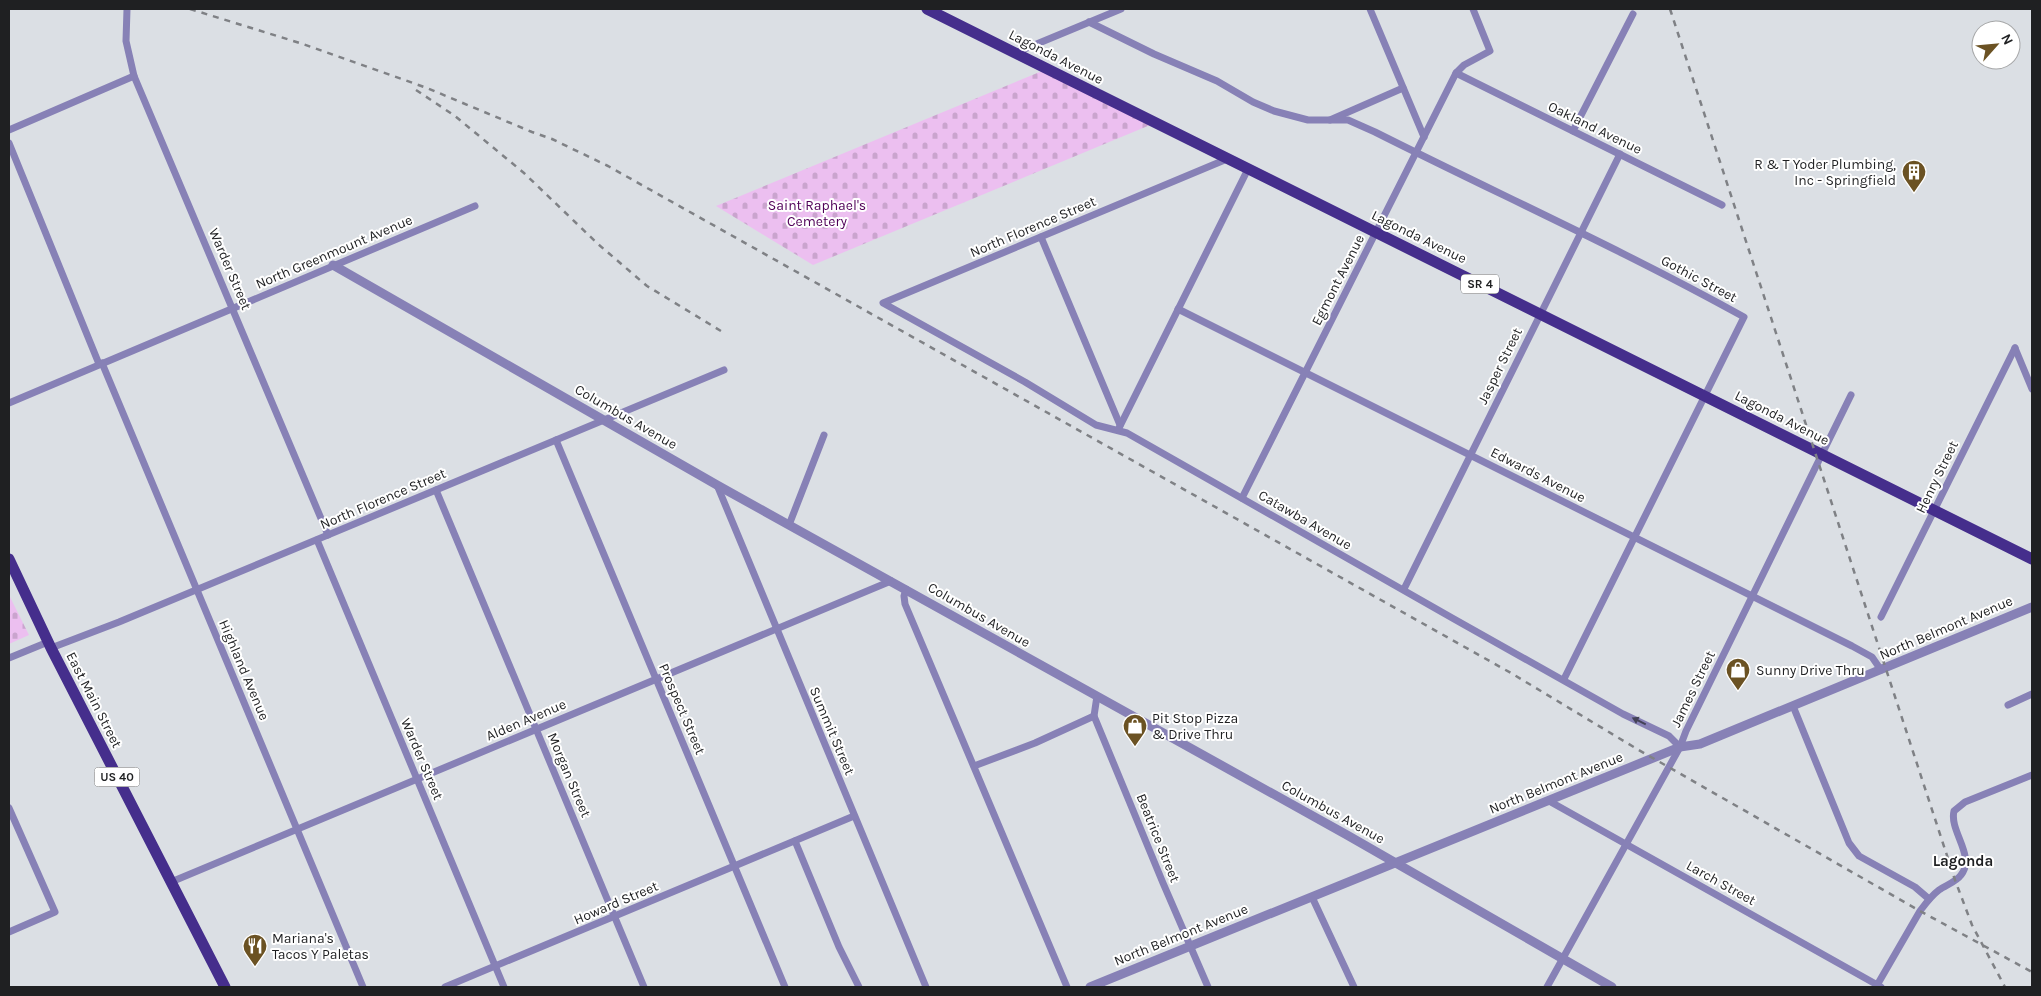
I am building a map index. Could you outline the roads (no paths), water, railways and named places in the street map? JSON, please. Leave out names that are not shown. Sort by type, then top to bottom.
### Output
[{"type":"main road","name":"Lagonda Avenue","points":[[927,9],[2032,559]]},
{"type":"main road","name":"East Main Street","points":[[10,559],[49,645],[225,987]]},
{"type":"street","name":"Warder Street","points":[[127,9],[126,41],[134,76],[328,535]]},
{"type":"street","points":[[1014,53],[1121,9]]},
{"type":"street","points":[[1370,9],[1424,137]]},
{"type":"street","points":[[1456,73],[1464,64],[1490,50],[1474,9]]},
{"type":"street","points":[[1573,131],[1633,14]]},
{"type":"street","name":"Gothic Street","points":[[1090,22],[1154,54],[1217,80],[1253,102],[1274,111],[1308,120],[1348,120],[1581,233],[1744,317],[1564,679]]},
{"type":"street","name":"Oakland Avenue","points":[[1456,73],[1722,205]]},
{"type":"street","name":"Egmont Avenue","points":[[1242,498],[1456,73]]},
{"type":"street","points":[[9,130],[134,76]]},
{"type":"street","name":"Gothic Street","points":[[1330,120],[1403,88]]},
{"type":"street","name":"Highland Avenue","points":[[9,143],[363,987]]},
{"type":"street","name":"Jasper Street","points":[[1404,589],[1620,154]]},
{"type":"street","name":"North Florence Street","points":[[915,322],[883,303],[1227,159]]},
{"type":"street","points":[[1120,428],[1248,169]]},
{"type":"street","name":"North Greenmount Avenue","points":[[9,403],[475,206]]},
{"type":"street","points":[[1041,237],[1120,428]]},
{"type":"street","name":"Columbus Avenue","points":[[333,265],[717,485],[1395,863],[1612,987]]},
{"type":"street","name":"Edwards Avenue","points":[[1178,309],[1863,652],[1872,657],[1880,670]]},
{"type":"street","name":"Catawba Avenue","points":[[915,322],[1025,382],[1096,425],[1108,429],[1120,428],[1624,714],[1669,736],[1680,747]]},
{"type":"street","name":"Henry Street","points":[[1881,617],[2015,348],[2032,388]]},
{"type":"street","name":"North Florence Street","points":[[9,658],[196,590],[724,370]]},
{"type":"street","name":"James Street","points":[[1547,987],[1680,747],[1686,731],[1851,395]]},
{"type":"street","points":[[789,525],[824,435]]},
{"type":"street","name":"Prospect Street","points":[[556,440],[785,987]]},
{"type":"street","name":"Summit Street","points":[[717,485],[926,987]]},
{"type":"street","name":"Morgan Street","points":[[436,490],[644,987]]},
{"type":"street","name":"Warder Street","points":[[317,540],[504,987]]},
{"type":"street","name":"Alden Avenue","points":[[171,882],[891,581]]},
{"type":"street","points":[[906,590],[904,596],[906,604],[1067,987]]},
{"type":"street","name":"North Belmont Avenue","points":[[1090,987],[1680,747],[1700,744],[2032,607]]},
{"type":"street","points":[[2008,705],[2032,694]]},
{"type":"street","points":[[974,766],[1035,743],[1094,716],[1097,696]]},
{"type":"street","points":[[1793,706],[1849,843],[1859,856],[1915,887],[1929,899]]},
{"type":"street","name":"Beatrice Street","points":[[1094,716],[1189,946],[1208,987]]},
{"type":"street","points":[[1878,987],[1929,899],[1936,892],[1958,878],[1965,868],[1964,853],[1952,818],[1957,806],[2032,775]]},
{"type":"street","name":"Larch Street","points":[[1549,801],[1878,987]]},
{"type":"street","points":[[9,808],[55,912],[9,932]]},
{"type":"street","name":"Howard Street","points":[[445,987],[854,816]]},
{"type":"street","points":[[795,840],[839,947],[859,987]]},
{"type":"street","points":[[1312,897],[1354,987]]},
{"type":"railway","points":[[190,9],[303,44],[427,88],[552,139],[608,166],[1511,673],[1637,749],[1920,911],[2032,972]]},
{"type":"railway","points":[[1670,9],[1955,880],[1972,925],[2005,987]]},
{"type":"railway","points":[[416,90],[455,116],[524,173],[598,244],[647,286],[721,331]]},
{"type":"place","name":"R & T Yoder Plumbing, Inc - Springfield","points":[[1914,193]]},
{"type":"place","name":"Sunny Drive Thru","points":[[1738,691]]},
{"type":"place","name":"Pit Stop Pizza & Drive Thru","points":[[1135,747]]},
{"type":"place","name":"Mariana's Tacos Y Paletas","points":[[255,967]]},
{"type":"district","name":"Lagonda","points":[[1963,861]]},
{"type":"park label","name":"Saint Raphael's Cemetery","points":[[817,214]]}]
